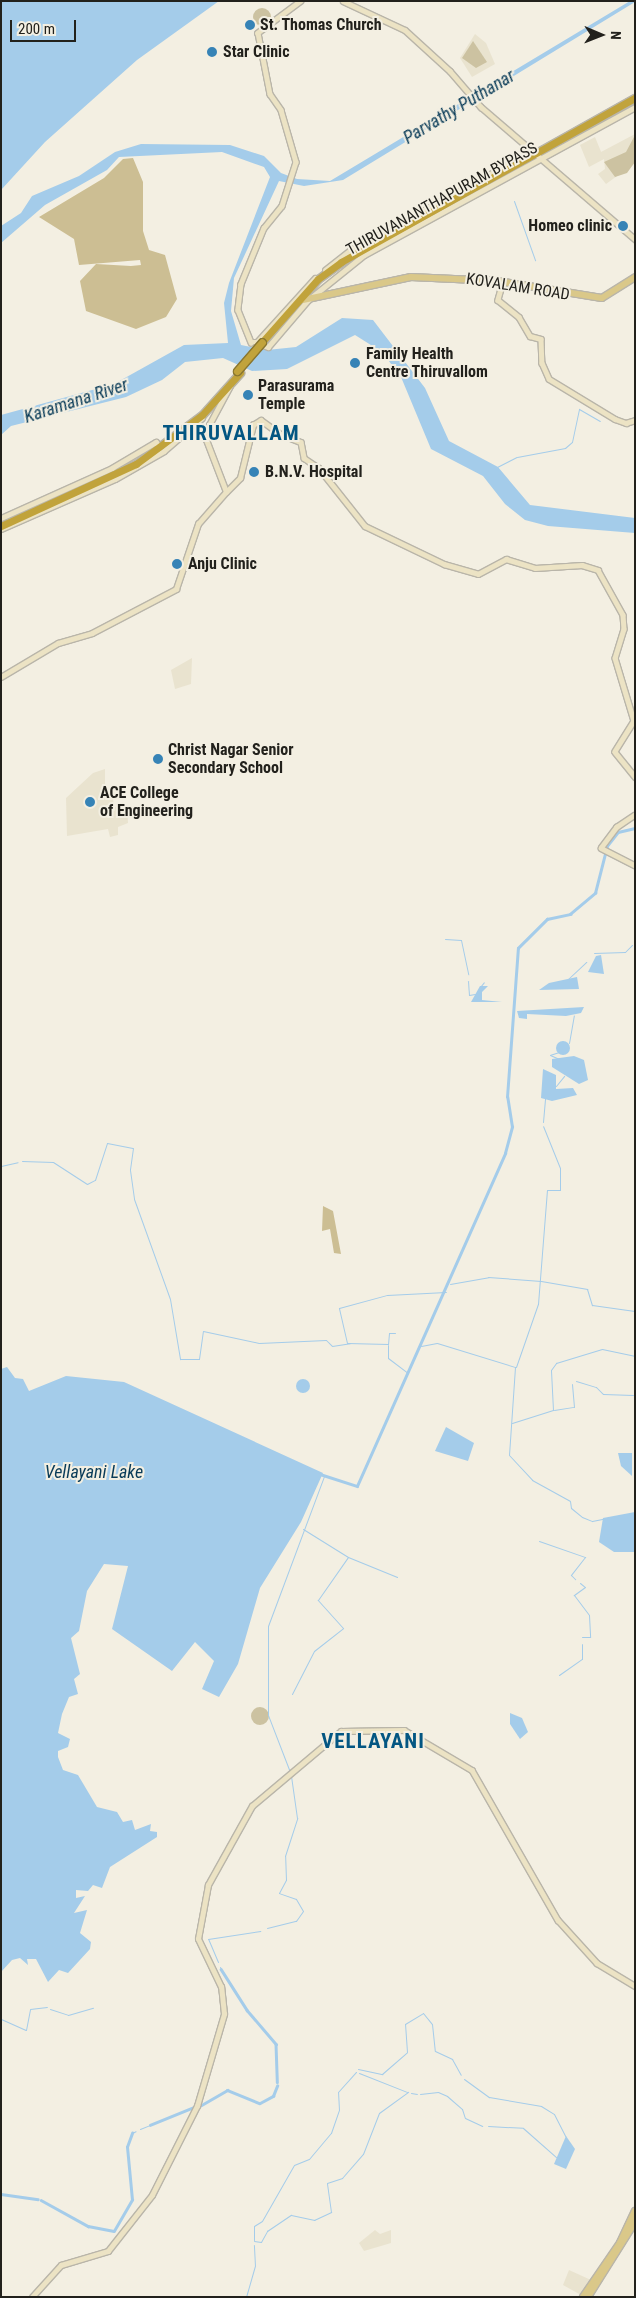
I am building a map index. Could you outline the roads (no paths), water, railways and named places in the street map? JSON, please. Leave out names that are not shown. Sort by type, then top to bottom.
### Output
[{"type":"highway","name":"THIRUVANANTHAPURAM BYPASS","points":[[261,343],[293,309],[344,264],[538,155],[635,96]]},
{"type":"highway","name":"THIRUVANANTHAPURAM BYPASS","points":[[261,343],[318,279],[341,262],[635,103]]},
{"type":"highway","points":[[1,519],[102,477],[160,446],[200,411],[238,372],[261,343]]},
{"type":"highway","points":[[1,526],[104,480],[160,446],[202,415],[231,383],[238,372]]},
{"type":"main road","name":"KOVALAM ROAD","points":[[305,300],[398,277],[503,282],[588,299],[616,292],[635,277]]},
{"type":"main road","points":[[583,2297],[620,2243],[635,2211]]},
{"type":"main road","points":[[588,2297],[635,2222]]},
{"type":"street","points":[[261,343],[248,338],[238,310],[241,284],[264,228],[282,206],[296,162],[294,149],[270,94],[258,33],[301,1]]},
{"type":"street","points":[[343,1],[405,30],[473,96],[478,105],[635,239]]},
{"type":"street","name":"THIRUVANANTHAPURAM BYPASS","points":[[538,155],[635,107]]},
{"type":"street","points":[[503,282],[498,300],[518,317],[530,336],[541,339],[542,363],[549,379],[615,419],[626,423],[635,420]]},
{"type":"street","name":"THIRUVANANTHAPURAM BYPASS","points":[[261,343],[268,348],[305,300]]},
{"type":"street","points":[[226,492],[206,440],[219,406],[231,383]]},
{"type":"street","points":[[1,529],[115,479],[219,406]]},
{"type":"street","points":[[1,677],[58,643],[92,633],[171,593],[198,524],[240,478],[252,426],[261,420],[280,434],[301,442],[304,458],[319,468],[365,526],[444,564],[478,574],[506,559],[535,568],[582,566],[598,570],[623,615],[622,637],[615,658],[634,721],[614,752],[635,777]]},
{"type":"street","points":[[635,816],[617,827],[601,848],[635,865]]},
{"type":"street","points":[[32,2297],[61,2265],[108,2251],[152,2195],[195,2109],[224,2014],[221,1987],[198,1939],[200,1911],[216,1867],[252,1806],[344,1730],[386,1728],[411,1733],[476,1774],[558,1920],[597,1963],[635,1986]]},
{"type":"water","points":[[1,1],[219,1],[137,60],[45,142],[1,190]]},
{"type":"water","points":[[630,1],[635,2],[343,180],[304,186],[279,181],[234,278],[231,311],[241,345],[267,350],[296,347],[342,318],[373,320],[425,388],[449,441],[498,467],[530,505],[635,518],[635,533],[548,526],[525,520],[505,504],[483,476],[431,449],[401,377],[382,352],[355,335],[287,369],[252,371],[223,358],[185,362],[162,380],[126,397],[11,426],[1,435],[1,415],[114,384],[184,345],[228,343],[224,303],[229,283],[270,177],[264,167],[222,152],[119,157],[107,170],[45,205],[1,243],[1,226],[21,213],[32,196],[79,176],[115,152],[141,144],[230,145],[264,156],[281,173],[297,179],[330,181]]},
{"type":"water","points":[[601,955],[604,974],[588,972],[596,956]]},
{"type":"water","points":[[577,977],[579,989],[539,990],[549,983]]},
{"type":"water","points":[[480,986],[488,986],[482,992],[482,1000],[502,1002],[471,1002]]},
{"type":"water","points":[[584,1007],[581,1013],[566,1016],[527,1014],[527,1019],[519,1018],[517,1011]]},
{"type":"water","points":[[560,1041],[566,1041],[570,1048],[566,1055],[560,1055],[556,1051],[556,1045]]},
{"type":"water","points":[[574,1056],[584,1060],[588,1080],[579,1084],[552,1067],[552,1059]]},
{"type":"water","points":[[543,1069],[556,1075],[556,1089],[573,1088],[577,1095],[552,1101],[541,1098]]},
{"type":"water","name":"Vellayani Lake","points":[[7,1367],[15,1378],[23,1379],[29,1391],[66,1376],[124,1382],[323,1473],[301,1522],[260,1588],[238,1664],[219,1697],[202,1689],[214,1661],[195,1642],[172,1671],[112,1629],[128,1566],[104,1564],[87,1591],[79,1631],[71,1638],[80,1674],[74,1679],[78,1694],[69,1697],[62,1714],[58,1733],[70,1739],[68,1747],[58,1751],[58,1757],[63,1770],[78,1775],[97,1807],[117,1812],[123,1822],[132,1820],[135,1830],[151,1824],[150,1831],[157,1832],[157,1837],[110,1867],[102,1888],[93,1885],[88,1891],[76,1890],[76,1898],[85,1896],[74,1913],[87,1910],[80,1933],[91,1942],[90,1949],[68,1973],[59,1970],[48,1982],[36,1959],[27,1959],[28,1965],[20,1958],[12,1960],[1,1972],[1,1369]]},
{"type":"water","points":[[300,1379],[306,1379],[310,1386],[306,1393],[300,1393],[296,1389],[296,1383]]},
{"type":"water","points":[[446,1427],[474,1443],[468,1461],[435,1451]]},
{"type":"water","points":[[618,1453],[632,1453],[632,1476],[621,1466]]},
{"type":"water","points":[[635,1512],[635,1552],[614,1552],[599,1542],[603,1518]]},
{"type":"water","points":[[510,1713],[522,1718],[528,1732],[520,1739],[510,1724]]},
{"type":"water","points":[[566,2136],[575,2149],[566,2169],[554,2164]]},
{"type":"waterway","points":[[514,201],[535,260]]},
{"type":"waterway","points":[[497,467],[517,457],[565,448],[572,442],[579,409],[600,421]]},
{"type":"waterway","points":[[320,1474],[357,1486],[505,1153],[512,1127],[507,1097],[518,948],[547,919],[570,914],[595,893],[607,846],[618,832],[635,828]]},
{"type":"waterway","points":[[445,939],[461,940],[468,974]]},
{"type":"waterway","points":[[594,953],[625,952],[632,945]]},
{"type":"waterway","points":[[568,979],[586,962]]},
{"type":"waterway","points":[[468,981],[469,995],[475,994]]},
{"type":"waterway","points":[[480,987],[484,982]]},
{"type":"waterway","points":[[569,1043],[574,1015]]},
{"type":"waterway","points":[[559,1052],[550,1055],[559,1059]]},
{"type":"waterway","points":[[556,1086],[564,1076]]},
{"type":"waterway","points":[[543,1122],[545,1098]]},
{"type":"waterway","points":[[516,1367],[538,1304],[547,1190],[560,1190],[560,1168],[543,1126]]},
{"type":"waterway","points":[[22,1161],[53,1162],[87,1184],[95,1180],[107,1143],[133,1148],[130,1170],[134,1199],[170,1299],[180,1359],[199,1359],[203,1331],[259,1343],[326,1340],[332,1346],[350,1343]]},
{"type":"waterway","points":[[1,1166],[18,1162]]},
{"type":"waterway","points":[[450,1284],[488,1277],[541,1281],[587,1289],[592,1305],[635,1311]]},
{"type":"waterway","points":[[395,1333],[389,1333],[388,1344],[347,1343],[339,1308],[387,1295],[446,1292]]},
{"type":"waterway","points":[[421,1346],[437,1343],[515,1367],[509,1455],[532,1480],[570,1501],[571,1508],[582,1517],[592,1521],[622,1515]]},
{"type":"waterway","points":[[388,1345],[388,1358],[408,1373]]},
{"type":"waterway","points":[[512,1423],[553,1410],[551,1370],[556,1363],[602,1349],[635,1356]]},
{"type":"waterway","points":[[576,1381],[596,1387],[603,1394],[633,1395]]},
{"type":"waterway","points":[[554,1410],[574,1407],[572,1384]]},
{"type":"waterway","points":[[290,1772],[268,1715],[268,1626],[324,1476]]},
{"type":"waterway","points":[[303,1529],[348,1557],[397,1577]]},
{"type":"waterway","points":[[539,1541],[585,1557],[571,1575],[575,1579]]},
{"type":"waterway","points":[[292,1694],[314,1651],[343,1628],[318,1600],[348,1557]]},
{"type":"waterway","points":[[580,1583],[585,1587],[574,1595],[589,1615],[590,1637],[582,1637]]},
{"type":"waterway","points":[[559,1675],[582,1659],[582,1644]]},
{"type":"waterway","points":[[267,1928],[296,1921],[303,1911],[296,1899],[279,1893],[286,1880],[285,1856],[297,1818],[291,1776]]},
{"type":"waterway","points":[[218,1962],[208,1939],[260,1931]]},
{"type":"waterway","points":[[221,1969],[247,2010],[276,2044],[277,2082]]},
{"type":"waterway","points":[[1,2019],[26,2030],[30,2009],[47,2007]]},
{"type":"waterway","points":[[50,2009],[68,2015],[93,2008]]},
{"type":"waterway","points":[[358,2069],[382,2074],[407,2052],[405,2024],[423,2013],[432,2024],[435,2051],[452,2059],[461,2075]]},
{"type":"waterway","points":[[254,2240],[254,2226],[262,2221],[294,2165],[309,2159],[331,2133],[339,2110],[338,2092],[356,2072]]},
{"type":"waterway","points":[[359,2073],[407,2092]]},
{"type":"waterway","points":[[464,2079],[489,2097],[541,2106],[554,2114],[565,2136]]},
{"type":"waterway","points":[[198,2107],[227,2090],[260,2103],[273,2096],[277,2086]]},
{"type":"waterway","points":[[254,2241],[261,2242],[267,2231],[291,2215],[314,2220],[331,2212],[327,2183],[342,2178],[363,2154],[379,2113],[408,2092]]},
{"type":"waterway","points":[[420,2094],[438,2092],[447,2096],[462,2109],[465,2118],[482,2126]]},
{"type":"waterway","points":[[411,2093],[417,2094]]},
{"type":"waterway","points":[[150,2125],[194,2107]]},
{"type":"waterway","points":[[140,2129],[150,2125]]},
{"type":"waterway","points":[[488,2126],[523,2128],[556,2157]]},
{"type":"waterway","points":[[132,2133],[136,2131]]},
{"type":"waterway","points":[[41,2200],[88,2226],[114,2231],[132,2200],[127,2147],[132,2133]]},
{"type":"waterway","points":[[1,2194],[38,2199]]},
{"type":"waterway","points":[[246,2297],[255,2266],[254,2245]]},
{"type":"place","name":"St. Thomas Church","points":[[250,25]]},
{"type":"place","name":"Star Clinic","points":[[212,52]]},
{"type":"place","name":"Homeo clinic","points":[[623,226]]},
{"type":"place","name":"Family Health Centre Thiruvallom","points":[[355,363]]},
{"type":"place","name":"Parasurama Temple","points":[[248,395]]},
{"type":"place","name":"B.N.V. Hospital","points":[[254,472]]},
{"type":"place","name":"Anju Clinic","points":[[177,564]]},
{"type":"place","name":"Christ Nagar Senior Secondary School","points":[[158,759]]},
{"type":"place","name":"ACE College of Engineering","points":[[90,802]]},
{"type":"district","name":"THIRUVALLAM","points":[[231,433]]},
{"type":"district","name":"VELLAYANI","points":[[373,1741]]},
{"type":"water label","name":"Parvathy Puthanar","points":[[459,107]]},
{"type":"water label","name":"Karamana River","points":[[76,401]]}]
